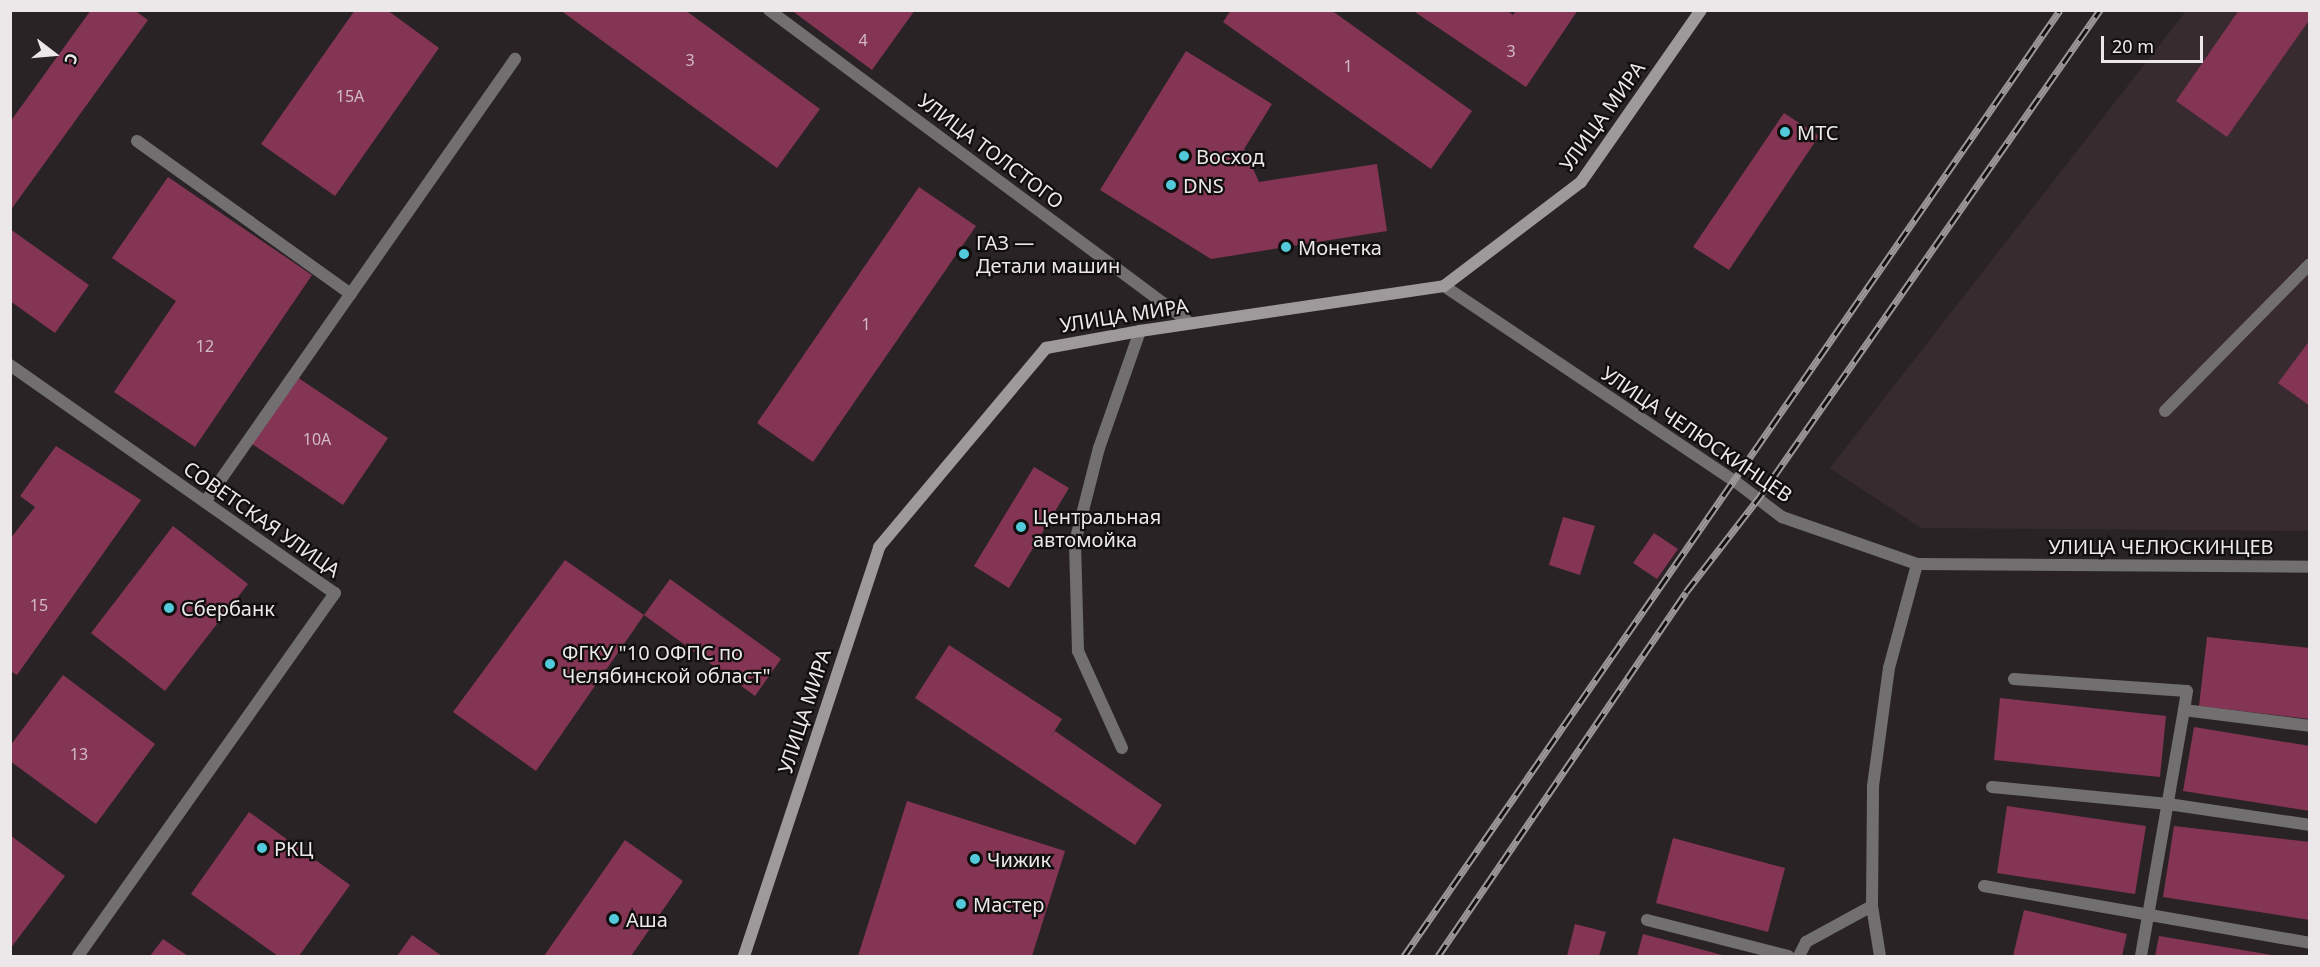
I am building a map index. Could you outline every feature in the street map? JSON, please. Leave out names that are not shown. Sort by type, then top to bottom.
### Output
[{"type":"street","name":"УЛИЦА ТОЛСТОГО","points":[[769,10],[1190,324]]},
{"type":"street","name":"УЛИЦА МИРА","points":[[744,957],[879,547],[1046,348],[1140,331],[1444,286],[1581,183],[1701,10]]},
{"type":"street","points":[[205,502],[515,59]]},
{"type":"street","points":[[137,141],[351,294]]},
{"type":"street","points":[[2165,411],[2310,264]]},
{"type":"street","name":"УЛИЦА ЧЕЛЮСКИНЦЕВ","points":[[1444,286],[1736,482],[1782,517],[1917,564],[2310,567]]},
{"type":"street","points":[[1122,748],[1078,651],[1075,542],[1099,448],[1140,331]]},
{"type":"street","name":"СОВЕТСКАЯ УЛИЦА","points":[[10,365],[335,593],[78,957]]},
{"type":"street","points":[[1880,957],[1872,906],[1873,786],[1889,668],[1917,564]]},
{"type":"street","points":[[2014,679],[2187,691],[2141,957]]},
{"type":"street","points":[[2184,710],[2310,726]]},
{"type":"street","points":[[1992,787],[2168,804],[2310,825]]},
{"type":"street","points":[[1984,886],[2310,943]]},
{"type":"street","points":[[1799,957],[1806,942],[1872,906]]},
{"type":"street","points":[[1647,920],[1788,957]]},
{"type":"shaded area","points":[[2186,11],[2309,11],[2309,531],[1921,528],[1830,468]]},
{"type":"building","points":[[91,10],[134,10],[148,20],[10,211],[10,122]]},
{"type":"building","points":[[355,10],[387,10],[439,48],[335,196],[261,144]]},
{"type":"building","points":[[560,10],[685,10],[820,109],[777,168]]},
{"type":"building","points":[[791,10],[915,10],[872,70]]},
{"type":"building","points":[[1231,10],[1331,10],[1472,111],[1431,169],[1223,22]]},
{"type":"building","points":[[1412,10],[1507,10],[1513,15],[1516,10],[1578,10],[1526,87]]},
{"type":"building","points":[[2239,10],[2310,10],[2310,19],[2227,137],[2176,101]]},
{"type":"building","name":"Восход","points":[[1186,51],[1272,104],[1244,149],[1259,182],[1377,164],[1387,231],[1211,259],[1100,190]]},
{"type":"building","points":[[1784,113],[1819,136],[1729,270],[1693,247]]},
{"type":"building","points":[[168,177],[312,275],[195,447],[114,392],[176,301],[112,258]]},
{"type":"building","points":[[919,187],[976,226],[813,462],[757,423]]},
{"type":"building","points":[[10,229],[89,285],[55,333],[10,301]]},
{"type":"building","points":[[2310,340],[2310,406],[2278,383]]},
{"type":"building","points":[[291,373],[388,438],[343,505],[246,440]]},
{"type":"building","points":[[56,446],[141,500],[17,675],[10,671],[10,539],[35,507],[20,496]]},
{"type":"building","name":"Центральная автомойка","points":[[1034,467],[1069,488],[1009,588],[974,566]]},
{"type":"building","points":[[1563,517],[1595,526],[1580,575],[1549,565]]},
{"type":"building","name":"Сбербанк","points":[[173,526],[248,584],[165,691],[91,633]]},
{"type":"building","points":[[1654,533],[1678,549],[1657,579],[1633,563]]},
{"type":"building","name":"ФГКУ \"10 ОФПС по Челябинской област\"","points":[[565,560],[644,615],[536,771],[453,712]]},
{"type":"building","points":[[670,579],[781,659],[755,696],[644,615]]},
{"type":"building","points":[[2207,637],[2310,648],[2310,719],[2199,706]]},
{"type":"building","points":[[949,645],[1062,719],[1050,738],[1055,731],[1162,805],[1135,845],[915,698]]},
{"type":"building","points":[[63,675],[155,744],[96,824],[10,761],[10,746]]},
{"type":"building","points":[[2000,698],[2166,716],[2160,777],[1994,760]]},
{"type":"building","points":[[2194,727],[2310,746],[2310,811],[2183,791]]},
{"type":"building","name":"Мастер","points":[[907,801],[1065,851],[1032,956],[858,956]]},
{"type":"building","points":[[2007,806],[2146,826],[2135,894],[1997,873]]},
{"type":"building","name":"РКЦ","points":[[249,812],[350,885],[299,956],[278,956],[191,894]]},
{"type":"building","points":[[2174,826],[2310,842],[2310,920],[2163,897]]},
{"type":"building","points":[[10,835],[65,876],[10,949]]},
{"type":"building","points":[[1673,838],[1785,868],[1768,932],[1656,903]]},
{"type":"building","name":"Аша","points":[[625,840],[683,881],[631,956],[544,956]]},
{"type":"building","points":[[2024,910],[2127,934],[2122,956],[2013,956]]},
{"type":"building","points":[[1575,924],[1606,932],[1599,956],[1567,956]]},
{"type":"building","points":[[1643,934],[1726,956],[1637,956]]},
{"type":"building","points":[[412,935],[442,956],[397,956]]},
{"type":"building","points":[[2159,936],[2272,955],[2272,956],[2155,956]]},
{"type":"building","points":[[163,939],[188,956],[150,956]]},
{"type":"railway","points":[[1404,956],[2060,10]]},
{"type":"railway","points":[[1438,956],[1686,592],[1758,499],[2100,10]]},
{"type":"place","name":"МТС","points":[[1785,132]]},
{"type":"place","name":"Восход","points":[[1184,156]]},
{"type":"place","name":"DNS","points":[[1171,185]]},
{"type":"place","name":"Монетка","points":[[1286,247]]},
{"type":"place","name":"ГАЗ — Детали машин","points":[[964,254]]},
{"type":"place","name":"Центральная автомойка","points":[[1021,527]]},
{"type":"place","name":"Сбербанк","points":[[169,608]]},
{"type":"place","name":"ФГКУ \"10 ОФПС по Челябинской област\"","points":[[550,664]]},
{"type":"place","name":"РКЦ","points":[[262,848]]},
{"type":"place","name":"Чижик","points":[[975,859]]},
{"type":"place","name":"Мастер","points":[[961,904]]},
{"type":"place","name":"Аша","points":[[614,919]]}]
